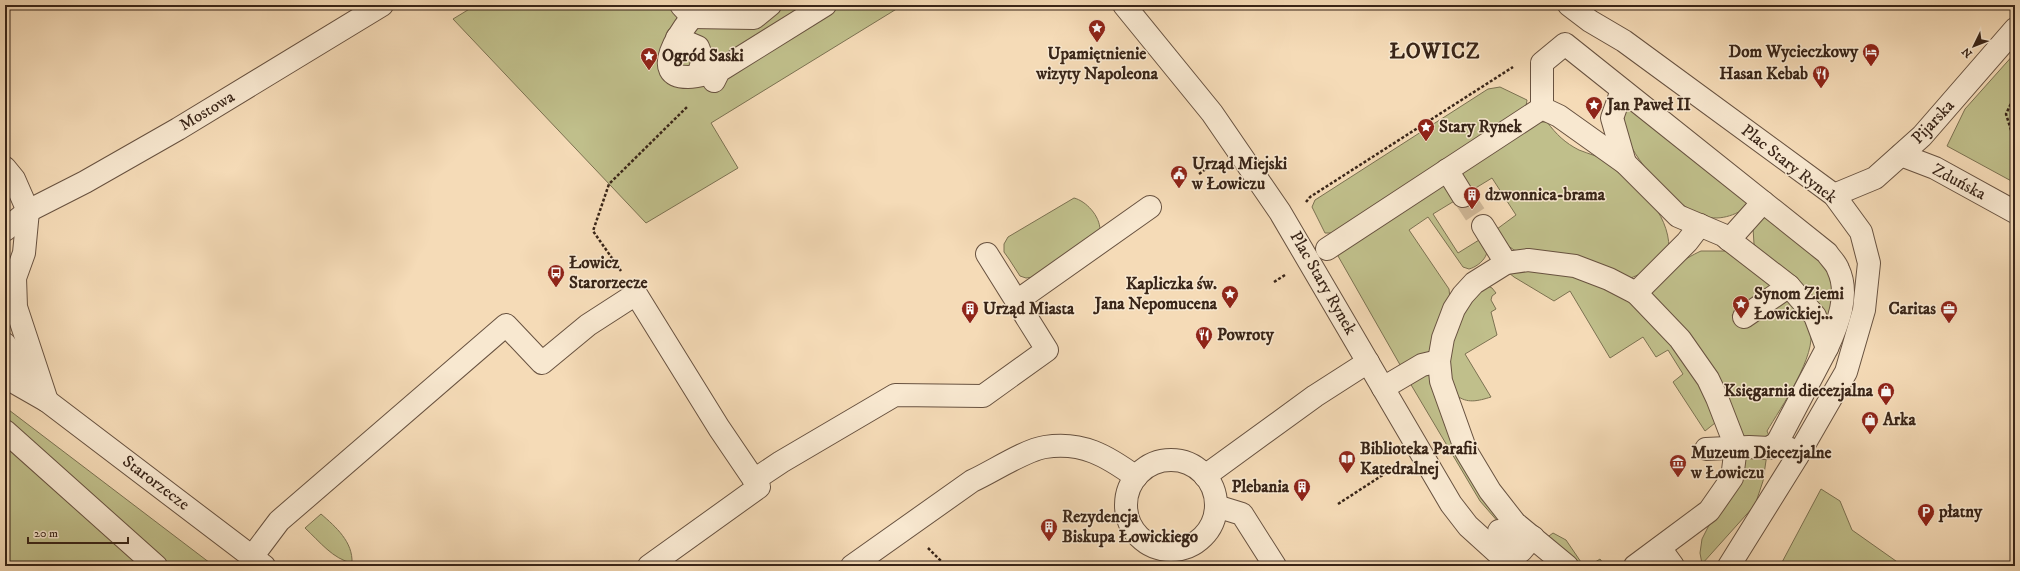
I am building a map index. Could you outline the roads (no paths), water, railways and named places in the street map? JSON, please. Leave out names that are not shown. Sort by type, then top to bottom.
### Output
[{"type":"street","name":"Mostowa","points":[[5,230],[28,212],[85,182],[178,128],[382,5]]},
{"type":"street","points":[[770,5],[754,18],[686,11],[677,38],[671,49],[668,61],[671,69],[676,74],[688,77],[711,76],[825,5]]},
{"type":"street","points":[[779,5],[784,31]]},
{"type":"street","name":"Plac Stary Rynek","points":[[1124,5],[1212,113],[1256,176],[1310,260],[1451,504],[1468,526],[1501,563]]},
{"type":"street","name":"Plac Stary Rynek","points":[[1569,5],[1624,41],[1834,195],[1861,232],[1869,263],[1864,310],[1846,372],[1799,453],[1729,566]]},
{"type":"street","name":"Plac Stary Rynek","points":[[1588,5],[1624,41]]},
{"type":"street","name":"Pijarska","points":[[1834,195],[1875,178],[1922,136],[2015,29]]},
{"type":"street","points":[[677,38],[698,47],[711,76]]},
{"type":"street","points":[[1542,108],[1542,63],[1565,44],[1827,253],[1838,268],[1842,282],[1843,299],[1838,323],[1828,348],[1777,443],[1768,448],[1736,447],[1706,449]]},
{"type":"street","points":[[1622,90],[1612,118],[1625,163]]},
{"type":"street","points":[[1542,108],[1559,116],[1625,163],[1678,216],[1723,235],[1789,286],[1815,316],[1828,348]]},
{"type":"street","points":[[1327,249],[1542,108]]},
{"type":"street","name":"Zduńska","points":[[1901,155],[1935,168],[2015,212]]},
{"type":"street","points":[[5,168],[14,179],[28,212],[24,253],[15,278],[16,307],[47,401]]},
{"type":"street","points":[[1447,170],[1463,196]]},
{"type":"street","points":[[1729,240],[1763,202]]},
{"type":"street","points":[[1017,301],[1150,208]]},
{"type":"street","name":"Mostowa","points":[[5,215],[28,212]]},
{"type":"street","points":[[1636,293],[1687,242],[1700,225]]},
{"type":"street","points":[[1483,226],[1506,263]]},
{"type":"street","points":[[754,480],[781,462],[895,395],[983,396],[1047,350],[988,254]]},
{"type":"street","points":[[1567,566],[1516,523],[1490,490],[1466,450],[1446,396],[1439,362],[1448,322],[1463,295],[1474,283],[1506,263],[1528,260],[1575,266],[1608,279],[1636,293],[1680,338],[1696,361],[1718,398],[1736,447],[1732,478],[1709,511],[1634,566]]},
{"type":"street","points":[[1744,317],[1789,286]]},
{"type":"street","points":[[258,561],[279,521],[506,325],[542,363],[588,325],[636,294],[719,428],[759,487],[649,566]]},
{"type":"street","name":"Starorzecze","points":[[5,344],[47,401]]},
{"type":"street","points":[[1206,476],[1315,396],[1368,362]]},
{"type":"street","points":[[1383,388],[1422,365],[1439,362]]},
{"type":"street","name":"Starorzecze","points":[[5,377],[47,401],[258,561]]},
{"type":"street","points":[[5,431],[156,566]]},
{"type":"street","points":[[1777,443],[1799,453]]},
{"type":"street","points":[[852,566],[972,481],[1044,447],[1080,446],[1116,462],[1136,477]]},
{"type":"street","points":[[1165,460],[1176,460],[1197,468],[1206,476],[1212,485],[1216,506],[1215,516],[1211,526],[1197,542],[1177,550],[1156,548],[1146,543],[1138,536],[1128,518],[1127,496],[1130,486],[1136,477],[1154,464],[1165,460]]},
{"type":"street","points":[[1216,506],[1242,514],[1275,566]]},
{"type":"street","points":[[1499,531],[1521,551],[1533,537]]},
{"type":"street","points":[[1660,548],[1673,566]]},
{"type":"tunnel","points":[[1463,196],[1483,226]]},
{"type":"place","name":"Upamiętnienie wizyty Napoleona","points":[[1097,43]]},
{"type":"place","name":"Dom Wycieczkowy","points":[[1871,67]]},
{"type":"place","name":"Ogród Saski","points":[[649,71]]},
{"type":"place","name":"Hasan Kebab","points":[[1821,89]]},
{"type":"place","name":"Jan Paweł II","points":[[1594,120]]},
{"type":"place","name":"Stary Rynek","points":[[1426,142]]},
{"type":"place","name":"Urząd Miejski w Łowiczu","points":[[1179,189]]},
{"type":"place","name":"dzwonnica-brama","points":[[1472,210]]},
{"type":"place","name":"Łowicz Starorzecze","points":[[556,288]]},
{"type":"place","name":"Kapliczka św. Jana Nepomucena","points":[[1230,309]]},
{"type":"place","name":"Synom Ziemi Łowickiej...","points":[[1741,319]]},
{"type":"place","name":"Urząd Miasta","points":[[970,324]]},
{"type":"place","name":"Caritas","points":[[1949,324]]},
{"type":"place","name":"Powroty","points":[[1204,350]]},
{"type":"place","name":"Księgarnia diecezjalna","points":[[1886,406]]},
{"type":"place","name":"Arka","points":[[1870,435]]},
{"type":"place","name":"Biblioteka Parafii Katedralnej","points":[[1347,474]]},
{"type":"place","name":"Muzeum Diecezjalne w Łowiczu","points":[[1678,478]]},
{"type":"place","name":"Plebania","points":[[1302,502]]},
{"type":"place","name":"płatny","points":[[1926,527]]},
{"type":"place","name":"Rezydencja Biskupa Łowickiego","points":[[1049,542]]},
{"type":"district","name":"ŁOWICZ","points":[[1435,52]]}]
